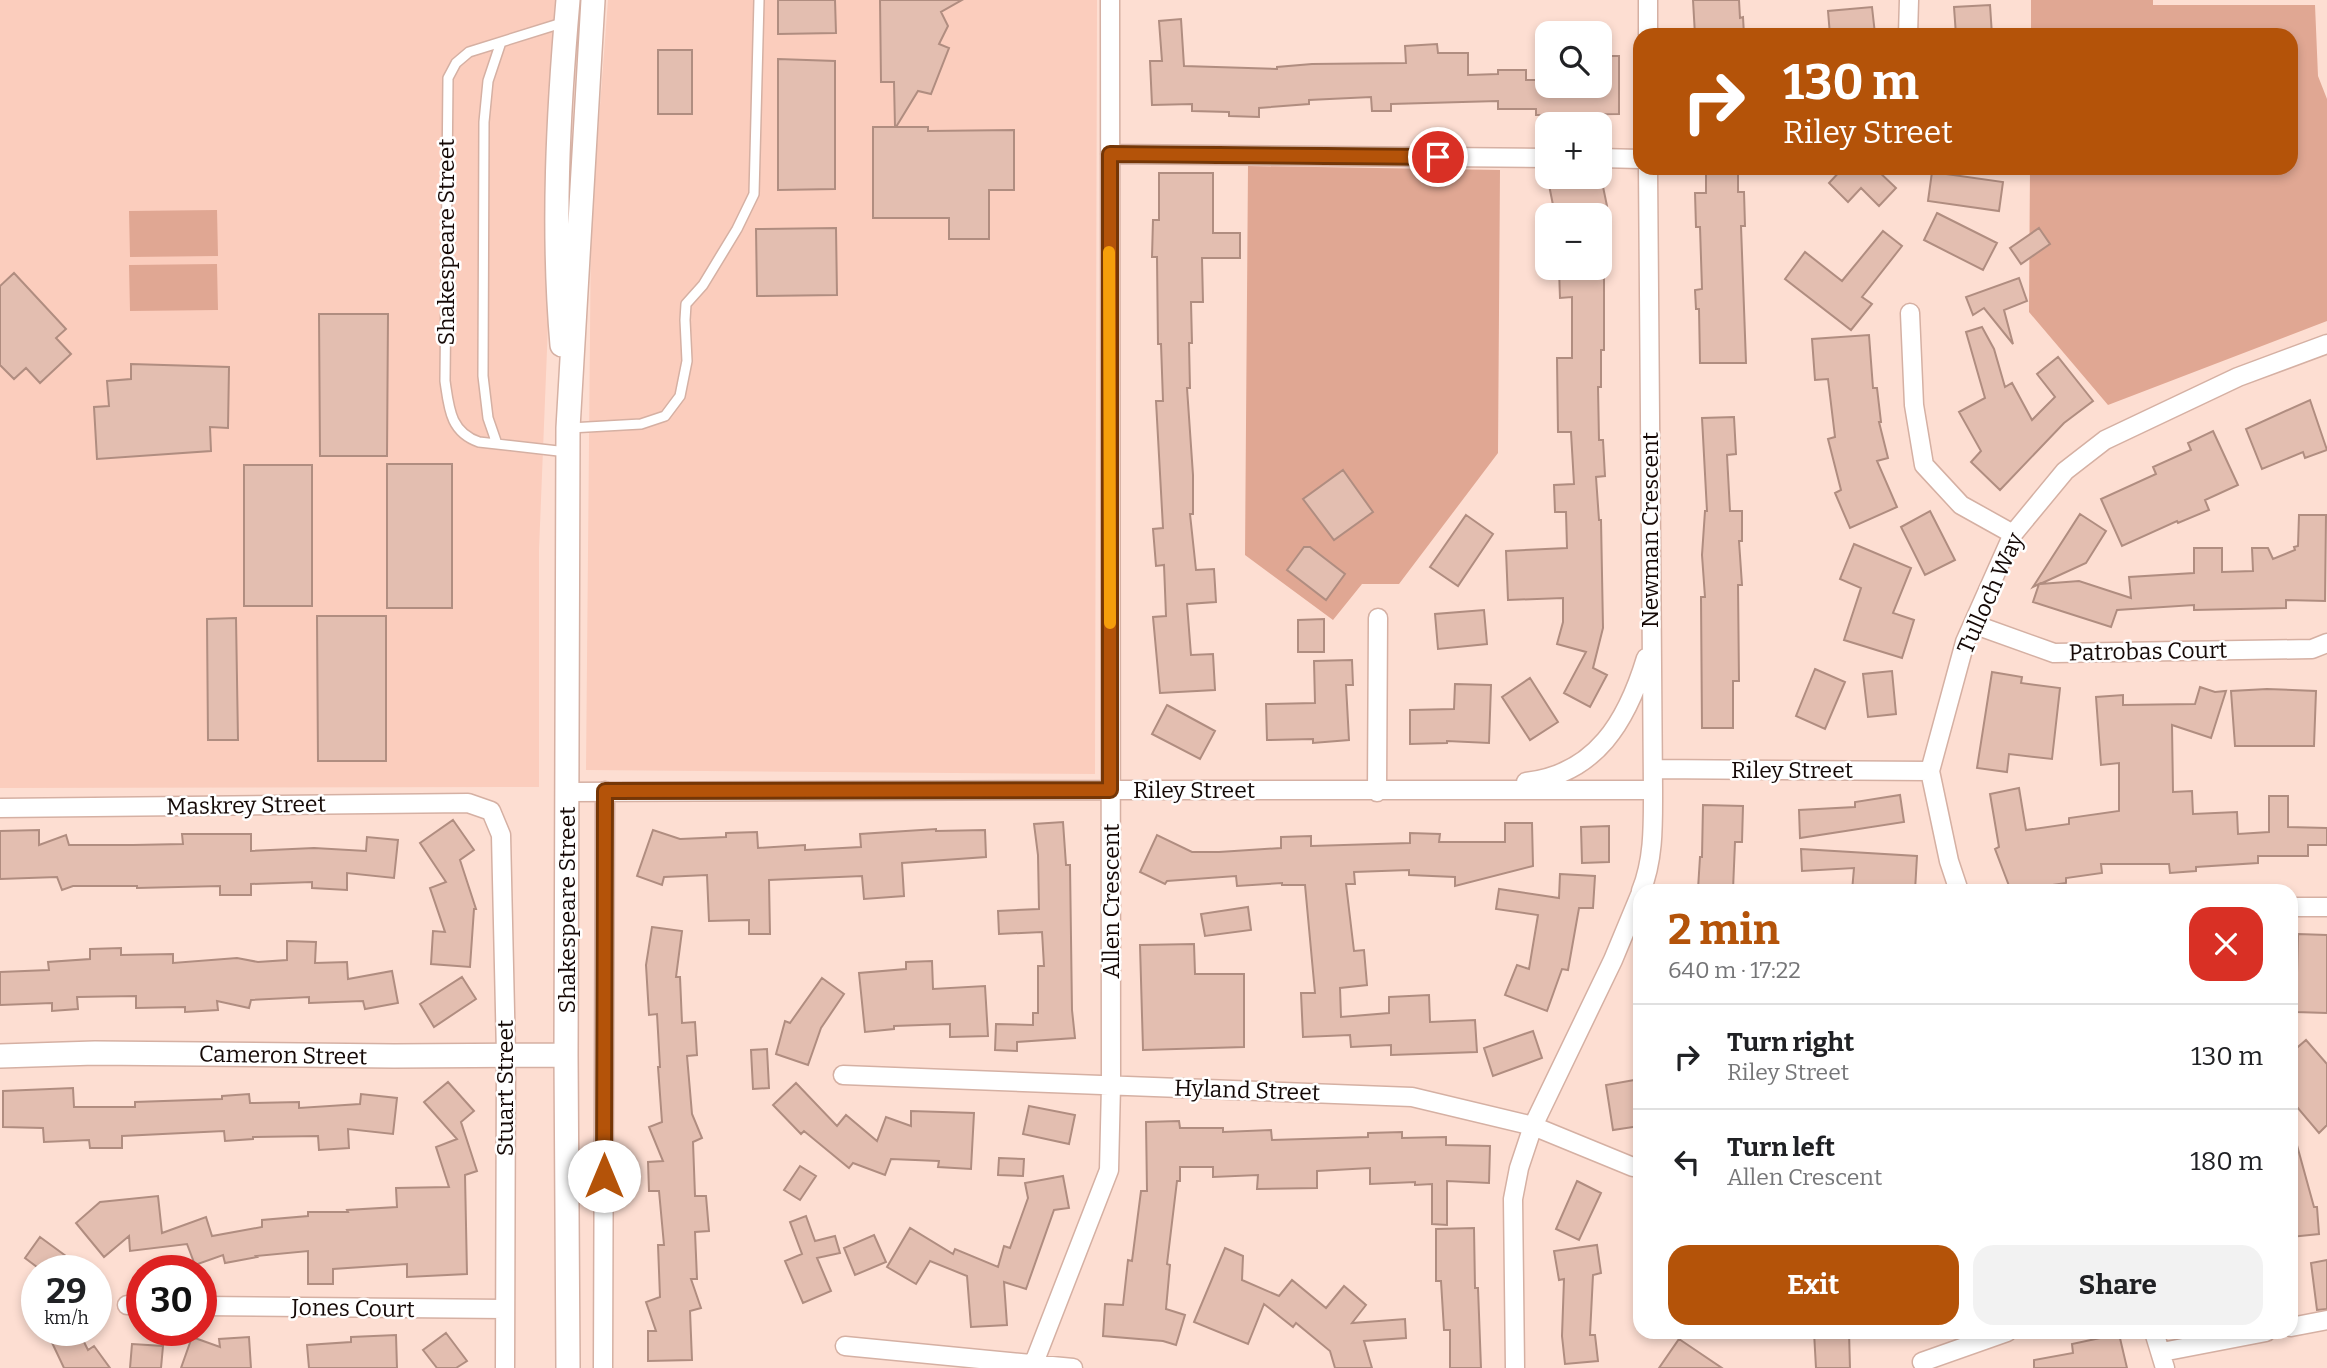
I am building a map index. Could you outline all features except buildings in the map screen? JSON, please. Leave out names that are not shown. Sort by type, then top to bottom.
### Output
[{"type":"street","name":"Shakespeare Street","points":[[568,1368],[568,428],[593,0]]},
{"type":"street","name":"Allen Crescent","points":[[1033,1365],[1110,1170],[1110,0]]},
{"type":"street","points":[[1648,0],[1648,28]]},
{"type":"street","points":[[1908,28],[1909,0]]},
{"type":"street","name":"Shakespeare Street","points":[[567,11],[557,211],[557,286],[568,428]]},
{"type":"street","points":[[1110,154],[1535,158]]},
{"type":"street","points":[[1612,158],[1633,159]]},
{"type":"street","name":"Newman Crescent","points":[[1644,884],[1653,841],[1648,175]]},
{"type":"street","points":[[1910,313],[1914,405],[1924,465],[1961,505],[2013,534]]},
{"type":"street","name":"Tulloch Way","points":[[1956,884],[1948,862],[1930,771],[1965,642],[2013,534],[2065,471],[2105,440],[2238,377],[2327,344]]},
{"type":"street","points":[[1377,792],[1378,618]]},
{"type":"street","name":"Patrobas Court","points":[[1973,624],[2054,653],[2312,649],[2327,643]]},
{"type":"street","points":[[1453,791],[1541,781],[1576,767],[1601,747],[1620,723],[1637,689],[1651,643]]},
{"type":"street","name":"Riley Street","points":[[1653,769],[1930,771]]},
{"type":"street","name":"Riley Street","points":[[568,793],[1653,790]]},
{"type":"street","name":"Shakespeare Street","points":[[603,1368],[605,791]]},
{"type":"street","name":"Maskrey Street","points":[[0,808],[468,803],[491,811]]},
{"type":"street","name":"Stuart Street","points":[[491,811],[501,835],[506,1055],[505,1368]]},
{"type":"street","points":[[2298,907],[2327,907]]},
{"type":"street","name":"Newman Crescent","points":[[1515,1368],[1513,1199],[1519,1168],[1532,1126],[1613,960],[1633,912]]},
{"type":"street","name":"Cameron Street","points":[[0,1056],[95,1053],[566,1055]]},
{"type":"street","name":"Hyland Street","points":[[844,1075],[1412,1097],[1532,1126],[1633,1167]]},
{"type":"street","name":"Jones Court","points":[[217,1306],[504,1309]]},
{"type":"street","points":[[2298,1326],[2327,1320]]},
{"type":"street","points":[[1922,1363],[1988,1339]]},
{"type":"street","points":[[2156,1339],[2163,1360],[2240,1339]]},
{"type":"street","points":[[845,1346],[1073,1368]]},
{"type":"lane","points":[[568,428],[641,424],[665,416],[680,396],[687,361],[686,304],[703,285],[737,229],[754,194],[759,0]]},
{"type":"lane","name":"Shakespeare Street","points":[[567,11],[501,42],[469,52],[452,70],[447,88],[445,381],[449,410],[457,428],[464,435],[479,442],[568,452]]},
{"type":"lane","name":"Shakespeare Street","points":[[497,444],[488,418],[483,376],[484,122],[488,81],[501,42]]},
{"type":"shaded area","points":[[0,0],[561,0],[539,550],[539,787],[0,788]]},
{"type":"shaded area","points":[[608,0],[1097,0],[1095,774],[586,770],[591,226]]},
{"type":"shaded area","points":[[2031,0],[2153,0],[2153,5],[2315,5],[2318,76],[2327,99],[2327,321],[2108,405],[2029,312],[2030,175],[2298,175],[2298,28],[2031,28]]},
{"type":"shaded area","points":[[1248,166],[1500,170],[1498,453],[1399,584],[1362,584],[1333,620],[1245,555]]},
{"type":"shaded area","points":[[217,210],[218,256],[130,257],[129,211]]},
{"type":"shaded area","points":[[217,264],[218,310],[130,311],[129,265]]},
{"type":"slow traffic","points":[[1109,252],[1110,623]]},
{"type":"route","points":[[604,1176],[605,791],[1110,790],[1110,154],[1438,157]]}]
